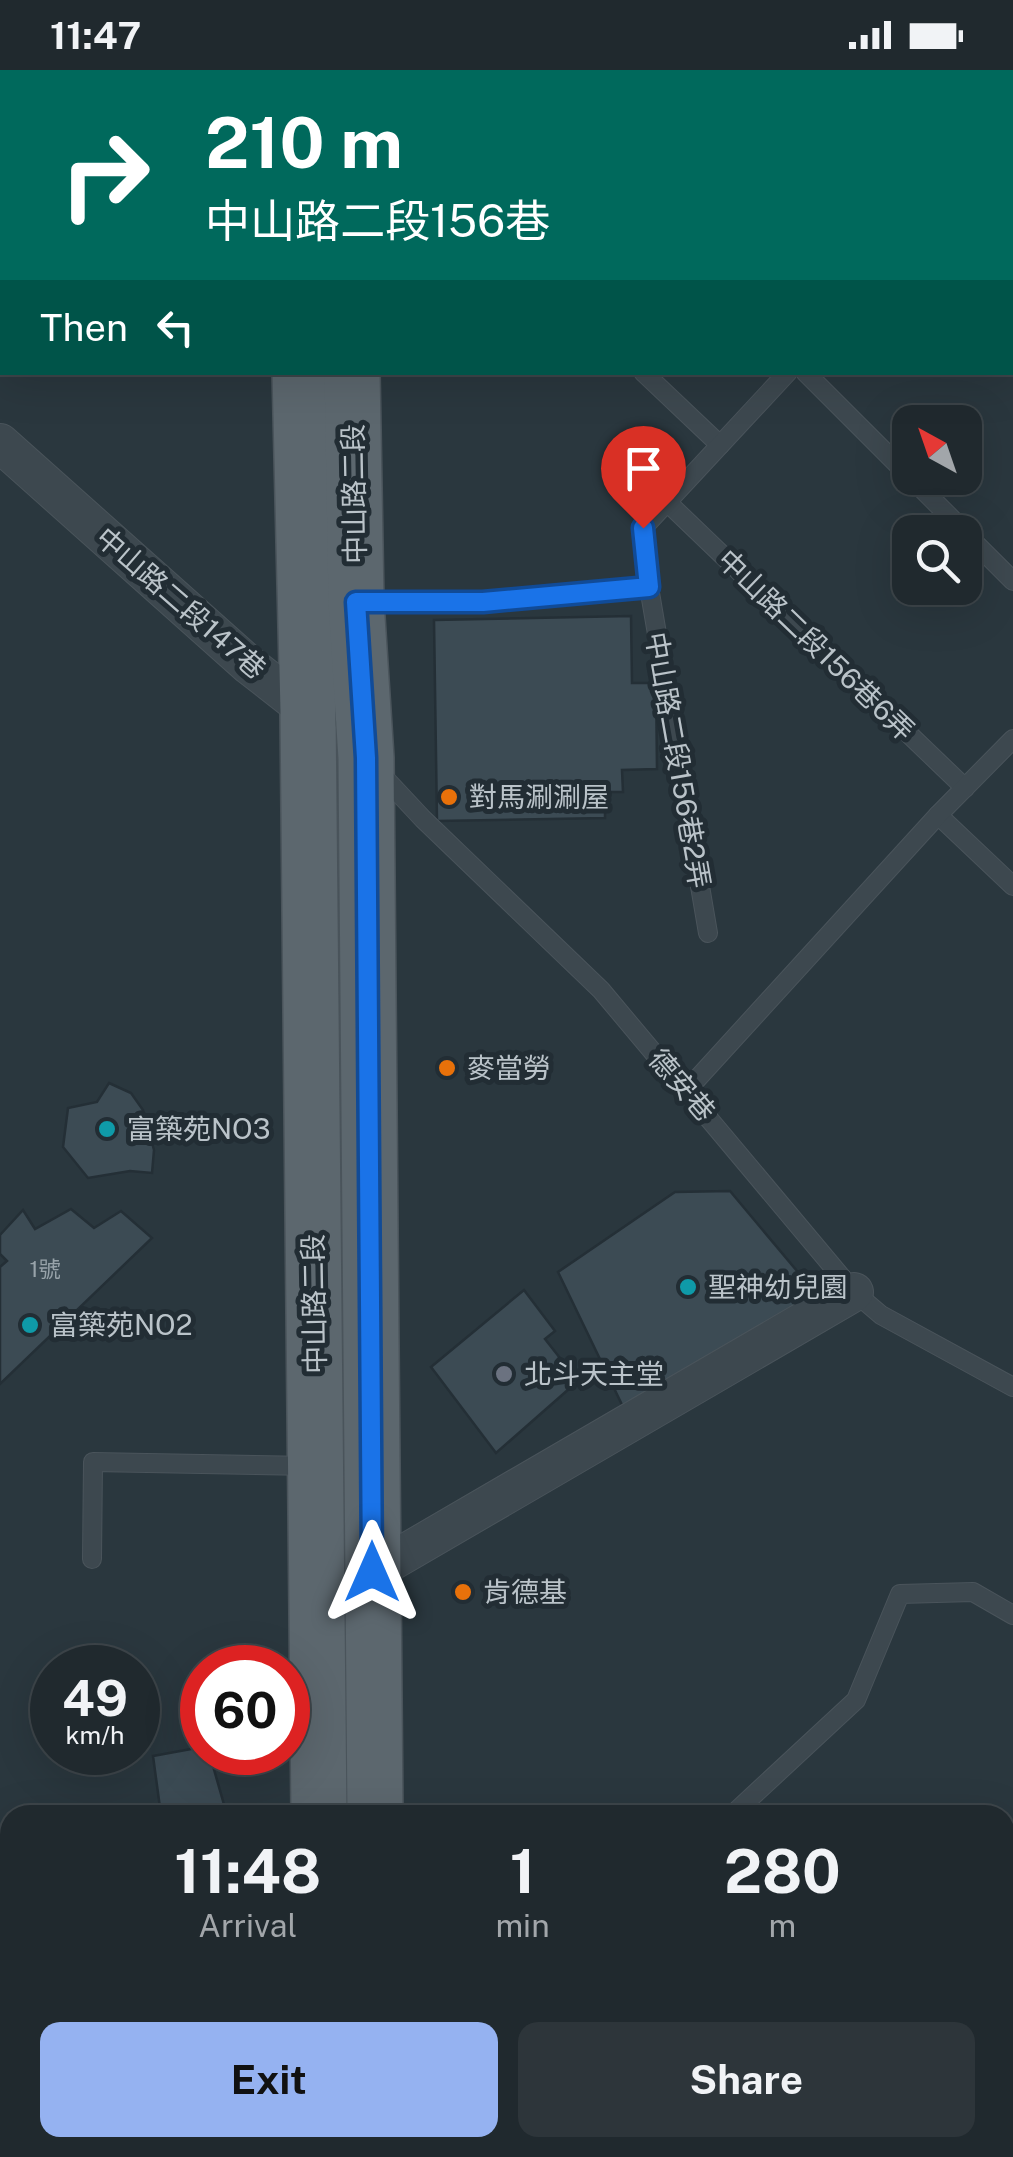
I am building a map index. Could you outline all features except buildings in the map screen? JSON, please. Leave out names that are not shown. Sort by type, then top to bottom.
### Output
[{"type":"main road","name":"中山路二段","points":[[300,375],[308,711],[319,1805]]},
{"type":"main road","name":"中山路二段","points":[[352,375],[356,602],[366,758],[375,1805]]},
{"type":"street","name":"中山路二段147巷","points":[[0,443],[249,665],[366,758]]},
{"type":"street","points":[[372,1572],[854,1292]]},
{"type":"lane","points":[[646,375],[720,445]]},
{"type":"lane","name":"中山路二段156巷2弄","points":[[708,933],[649,587],[643,528],[785,375]]},
{"type":"lane","points":[[808,375],[947,515]]},
{"type":"lane","name":"中山路二段156巷6弄","points":[[667,502],[965,788]]},
{"type":"lane","points":[[982,547],[1009,568]]},
{"type":"lane","points":[[356,602],[483,602],[649,587]]},
{"type":"lane","points":[[686,1090],[1013,739]]},
{"type":"lane","name":"德安巷","points":[[366,758],[601,990],[854,1292],[880,1315],[1013,1387]]},
{"type":"lane","points":[[938,816],[1013,886]]},
{"type":"lane","points":[[92,1559],[93,1462],[316,1466]]},
{"type":"lane","points":[[743,1805],[856,1700],[900,1594],[972,1592],[1013,1616]]},
{"type":"place","name":"對馬涮涮屋","points":[[449,797]]},
{"type":"place","name":"麥當勞","points":[[447,1068]]},
{"type":"place","name":"富築苑NO3","points":[[107,1129]]},
{"type":"place","name":"聖神幼兒園","points":[[688,1287]]},
{"type":"place","name":"富築苑NO2","points":[[30,1325]]},
{"type":"place","name":"北斗天主堂","points":[[504,1374]]},
{"type":"place","name":"肯德基","points":[[463,1592]]},
{"type":"route","points":[[372,1572],[366,758],[356,602],[483,602],[649,587],[643,528]]}]
